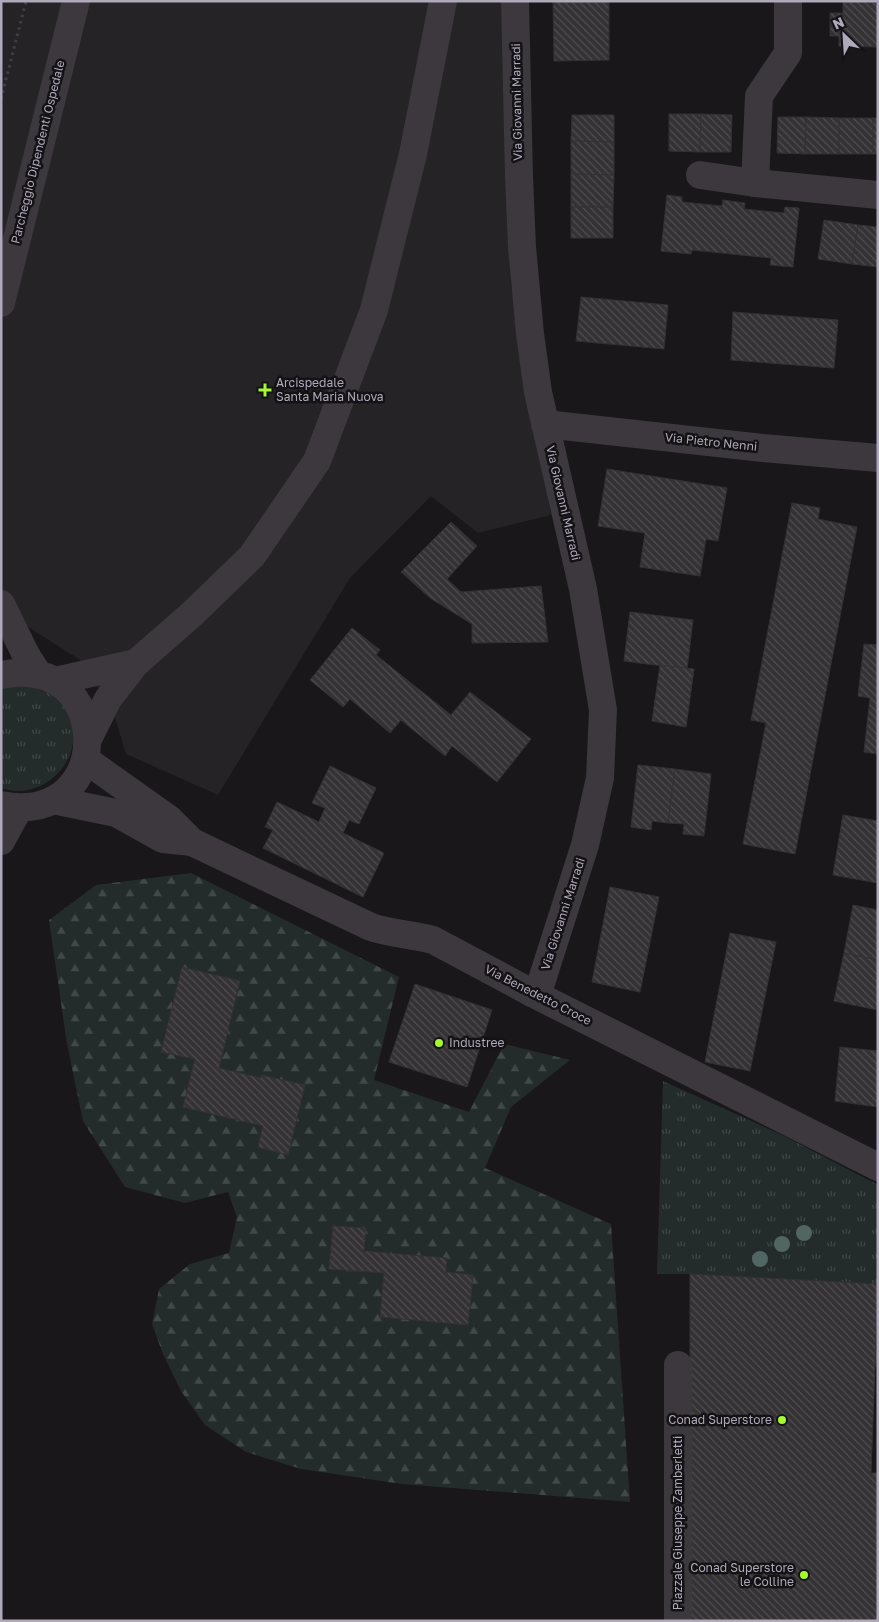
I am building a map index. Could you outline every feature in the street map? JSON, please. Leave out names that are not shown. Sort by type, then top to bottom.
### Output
[{"type":"street","name":"Parcheggio Dipendenti Ospedale","points":[[1,303],[76,1]]},
{"type":"street","points":[[1,841],[10,806],[37,806],[53,800],[79,776],[87,749],[108,699],[136,663],[192,614],[252,556],[317,461],[374,310],[413,154],[443,1]]},
{"type":"street","name":"Via Giovanni Marradi","points":[[515,1],[522,247],[530,334],[538,392],[583,589],[603,710],[600,778],[585,845],[541,983],[532,992]]},
{"type":"street","points":[[755,183],[759,96],[788,53],[788,1]]},
{"type":"street","points":[[700,176],[878,195]]},
{"type":"street","name":"Via Pietro Nenni","points":[[545,424],[753,447],[878,458]]},
{"type":"street","points":[[1,604],[26,655],[46,677],[69,692],[80,706],[87,723],[87,749]]},
{"type":"street","points":[[1,675],[20,672],[46,677],[136,663]]},
{"type":"street","name":"Via Benedetto Croce","points":[[87,749],[192,842],[388,934],[419,936],[439,943],[878,1167]]},
{"type":"street","name":"Via Benedetto Croce","points":[[53,800],[116,813],[163,839],[192,842]]},
{"type":"street","name":"Piazzale Giuseppe Zamberletti","points":[[678,1365],[678,1621]]},
{"type":"path","points":[[1,99],[26,1]]},
{"type":"shaded area","name":"Arcispedale Santa Maria Nuova","points":[[1,1],[506,1],[511,284],[551,515],[478,533],[431,496],[350,578],[218,795],[126,754],[113,711],[80,660],[25,625],[1,630]]},
{"type":"green space","points":[[25,685],[45,692],[56,699],[66,711],[72,725],[73,739],[70,753],[64,765],[55,776],[43,785],[22,791],[1,788],[1,689],[7,686]]},
{"type":"green space","points":[[191,873],[399,977],[374,1080],[469,1112],[504,1044],[570,1060],[511,1107],[485,1168],[611,1224],[630,1502],[402,1484],[301,1469],[246,1452],[205,1425],[181,1391],[163,1354],[152,1324],[159,1289],[190,1264],[229,1253],[237,1217],[228,1192],[185,1203],[125,1187],[83,1121],[67,1044],[49,920],[96,885]]},
{"type":"green space","points":[[663,1081],[782,1135],[878,1185],[878,1284],[657,1274]]},
{"type":"green space","points":[[878,1291],[878,1367],[875,1366]]},
{"type":"building","points":[[553,1],[609,1],[609,60],[554,61]]},
{"type":"building","points":[[843,1],[878,2],[878,47],[839,46],[839,36],[830,36],[830,13],[843,13]]},
{"type":"building","points":[[669,114],[701,114],[700,152],[669,151]]},
{"type":"building","points":[[701,114],[732,115],[731,152],[700,152]]},
{"type":"building","points":[[572,115],[614,115],[614,142],[571,141]]},
{"type":"building","points":[[778,117],[806,117],[805,154],[777,153]]},
{"type":"building","points":[[806,117],[839,118],[839,154],[805,154]]},
{"type":"building","points":[[839,118],[873,118],[873,154],[839,154]]},
{"type":"building","points":[[873,118],[878,118],[878,154],[873,154]]},
{"type":"building","points":[[571,141],[614,142],[614,175],[571,174]]},
{"type":"building","points":[[571,174],[614,175],[613,207],[571,207]]},
{"type":"building","points":[[667,195],[682,197],[682,202],[722,206],[723,200],[745,203],[744,209],[784,213],[785,207],[799,208],[793,267],[770,265],[771,258],[692,250],[691,254],[661,251]]},
{"type":"building","points":[[571,207],[613,207],[613,238],[571,238]]},
{"type":"building","points":[[824,220],[858,225],[852,264],[818,259]]},
{"type":"building","points":[[858,225],[878,227],[878,267],[852,264]]},
{"type":"building","points":[[581,297],[668,305],[664,349],[576,341]]},
{"type":"building","points":[[733,312],[838,320],[834,368],[731,360]]},
{"type":"building","points":[[607,469],[727,488],[718,541],[706,539],[700,576],[640,567],[645,533],[598,526]]},
{"type":"building","points":[[792,503],[820,508],[818,519],[857,527],[795,854],[743,844],[766,723],[751,720]]},
{"type":"building","points":[[451,522],[477,546],[447,579],[461,592],[541,586],[548,642],[472,643],[472,624],[430,598],[401,572]]},
{"type":"building","points":[[630,612],[693,620],[687,669],[624,661]]},
{"type":"building","points":[[352,628],[380,650],[376,655],[451,715],[470,692],[531,739],[497,782],[452,746],[445,756],[401,720],[390,733],[350,699],[343,707],[310,680]]},
{"type":"building","points":[[864,644],[878,645],[878,754],[864,752],[870,698],[858,696]]},
{"type":"building","points":[[660,665],[694,669],[686,727],[652,721]]},
{"type":"building","points":[[638,765],[675,769],[668,823],[652,821],[651,830],[631,827]]},
{"type":"building","points":[[330,766],[376,788],[359,824],[349,820],[343,833],[384,853],[363,897],[263,848],[273,830],[265,827],[277,802],[319,822],[325,808],[312,803]]},
{"type":"building","points":[[675,769],[711,774],[704,836],[683,834],[684,824],[668,823]]},
{"type":"building","points":[[843,815],[878,821],[878,883],[833,875]]},
{"type":"building","points":[[610,887],[659,897],[640,992],[592,982]]},
{"type":"building","points":[[853,905],[878,910],[878,960],[844,953]]},
{"type":"building","points":[[730,933],[776,942],[750,1071],[705,1062]]},
{"type":"building","points":[[844,953],[878,960],[878,1010],[834,1001]]},
{"type":"building","points":[[182,967],[240,981],[219,1068],[261,1078],[261,1075],[305,1085],[288,1155],[258,1147],[263,1126],[183,1107],[195,1059],[161,1052]]},
{"type":"building","name":"Industree","points":[[415,984],[492,1010],[467,1087],[389,1062]]},
{"type":"building","points":[[840,1047],[878,1051],[878,1107],[835,1101]]},
{"type":"building","points":[[333,1226],[366,1228],[364,1251],[447,1258],[446,1272],[473,1275],[468,1325],[380,1317],[384,1273],[329,1269]]},
{"type":"building","name":"Conad Superstore","points":[[690,1274],[878,1284],[871,1473],[878,1473],[878,1621],[690,1621]]},
{"type":"place","name":"Arcispedale Santa Maria Nuova","points":[[265,390]]},
{"type":"place","name":"Industree","points":[[439,1043]]},
{"type":"place","name":"Conad Superstore","points":[[782,1420]]},
{"type":"place","name":"Conad Superstore le Colline","points":[[804,1575]]}]
